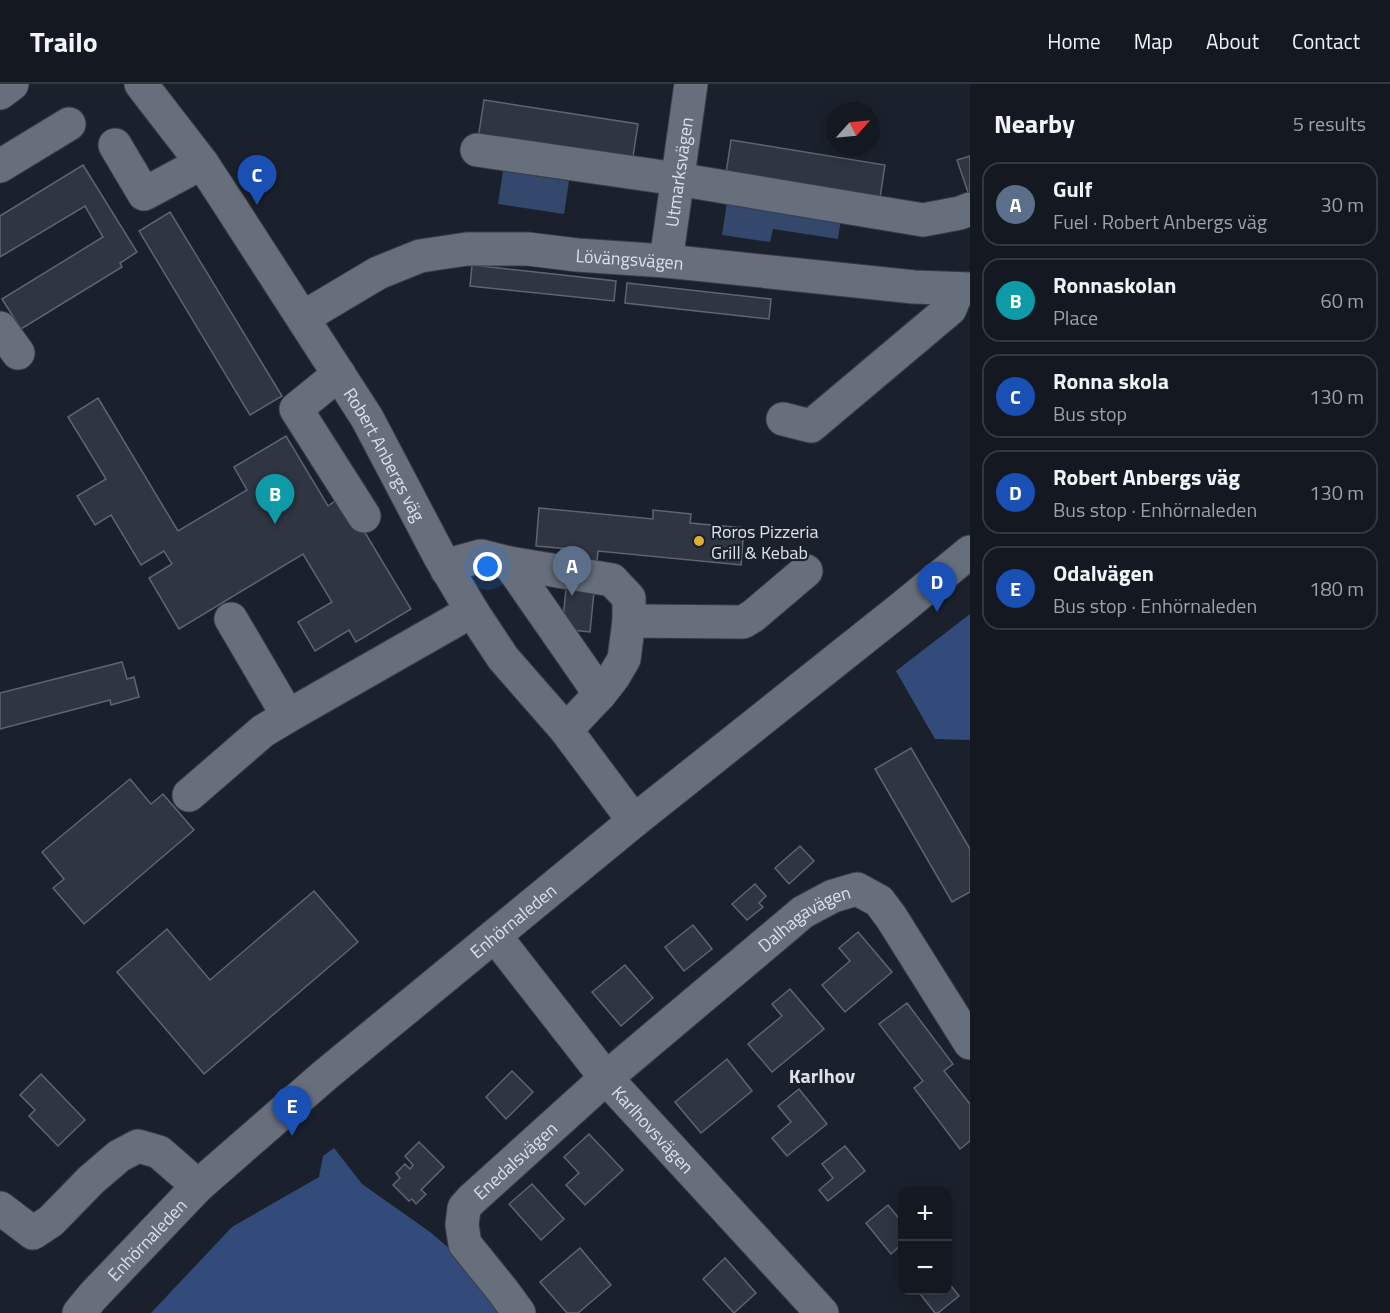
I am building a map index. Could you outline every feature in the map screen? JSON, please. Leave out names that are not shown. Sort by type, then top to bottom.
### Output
[{"type":"street","points":[[0,93],[12,84]]},
{"type":"street","name":"Robert Anbergs väg","points":[[141,84],[202,163],[304,317],[367,417],[447,570],[503,658],[566,730],[634,820]]},
{"type":"street","name":"Utmarksvägen","points":[[666,261],[690,84]]},
{"type":"street","points":[[0,166],[69,124]]},
{"type":"street","points":[[115,145],[144,194],[202,163]]},
{"type":"street","points":[[477,150],[677,179],[923,220],[970,209]]},
{"type":"street","name":"Lövängsvägen","points":[[304,317],[378,273],[420,256],[467,249],[528,249],[914,287],[964,289]]},
{"type":"street","points":[[783,419],[811,426],[950,309],[964,289]]},
{"type":"street","points":[[339,374],[296,410],[364,516]]},
{"type":"street","name":"Enhörnaleden","points":[[79,1313],[198,1186],[324,1076],[634,820],[970,552]]},
{"type":"street","points":[[447,570],[459,562],[481,556],[509,563],[612,580],[629,598],[629,621],[624,659],[600,694],[566,730]]},
{"type":"street","points":[[509,563],[600,694]]},
{"type":"street","points":[[629,621],[743,622],[806,571]]},
{"type":"street","points":[[189,795],[263,730],[472,611]]},
{"type":"street","points":[[231,619],[288,716]]},
{"type":"street","name":"Dalhagavägen","points":[[606,1078],[803,912],[833,897],[857,889],[879,901],[891,917],[970,1043]]},
{"type":"street","name":"Karlhovsvägen","points":[[495,936],[606,1078],[822,1313]]},
{"type":"street","name":"Enedalsvägen","points":[[519,1313],[465,1244],[462,1225],[464,1208],[606,1078]]},
{"type":"street","points":[[0,1208],[33,1233],[51,1221],[91,1180],[119,1156],[138,1146],[159,1152],[198,1186]]},
{"type":"shaded area","points":[[503,171],[569,181],[564,214],[498,204]]},
{"type":"shaded area","points":[[727,202],[841,219],[838,239],[773,229],[770,242],[722,235]]},
{"type":"shaded area","points":[[970,614],[970,740],[935,739],[896,671]]},
{"type":"shaded area","points":[[334,1148],[362,1184],[430,1232],[456,1254],[502,1313],[151,1313],[232,1227],[319,1177],[323,1156]]},
{"type":"building","points":[[484,100],[638,124],[632,163],[478,139]]},
{"type":"building","points":[[731,140],[885,165],[879,204],[725,180]]},
{"type":"building","points":[[970,156],[970,198],[957,160]]},
{"type":"building","points":[[83,165],[137,252],[120,263],[122,267],[21,329],[2,299],[103,237],[85,206],[0,257],[0,216]]},
{"type":"building","points":[[170,212],[282,396],[250,415],[139,231]]},
{"type":"building","points":[[472,265],[616,281],[614,301],[470,286]]},
{"type":"building","points":[[627,283],[771,299],[769,319],[625,303]]},
{"type":"building","points":[[98,398],[178,531],[247,490],[234,467],[286,436],[328,506],[338,499],[358,521],[411,609],[356,642],[349,630],[315,651],[298,622],[332,602],[303,554],[179,629],[149,578],[172,564],[164,551],[141,565],[111,515],[95,525],[77,496],[106,479],[68,417]]},
{"type":"building","points":[[539,508],[653,519],[653,510],[691,514],[690,523],[744,528],[741,565],[598,551],[590,632],[562,629],[570,549],[536,546]]},
{"type":"building","points":[[122,662],[127,679],[134,677],[139,697],[111,705],[110,700],[0,729],[0,693]]},
{"type":"building","points":[[911,748],[970,849],[970,892],[952,902],[875,769]]},
{"type":"building","points":[[130,779],[151,804],[163,794],[194,830],[84,924],[53,888],[64,879],[42,852]]},
{"type":"building","points":[[800,846],[814,861],[789,884],[775,868]]},
{"type":"building","points":[[755,884],[766,896],[759,903],[763,907],[747,920],[732,904]]},
{"type":"building","points":[[314,891],[358,942],[204,1074],[117,972],[167,929],[210,980]]},
{"type":"building","points":[[693,925],[712,949],[684,971],[665,947]]},
{"type":"building","points":[[858,932],[892,972],[845,1012],[822,985],[850,961],[839,948]]},
{"type":"building","points":[[625,965],[653,998],[621,1026],[592,992]]},
{"type":"building","points":[[790,989],[824,1029],[772,1072],[748,1044],[782,1016],[772,1004]]},
{"type":"building","points":[[907,1003],[953,1064],[944,1071],[970,1104],[970,1141],[960,1149],[914,1088],[923,1081],[879,1024]]},
{"type":"building","points":[[727,1059],[752,1091],[701,1133],[675,1102]]},
{"type":"building","points":[[512,1071],[533,1092],[506,1119],[486,1097]]},
{"type":"building","points":[[41,1074],[85,1120],[58,1146],[29,1116],[35,1110],[20,1095]]},
{"type":"building","points":[[799,1089],[827,1124],[787,1156],[772,1138],[791,1122],[778,1106]]},
{"type":"building","points":[[589,1134],[623,1170],[585,1205],[566,1185],[579,1173],[564,1157]]},
{"type":"building","points":[[419,1142],[444,1167],[421,1190],[426,1194],[416,1204],[412,1199],[409,1201],[393,1185],[400,1178],[396,1173],[405,1164],[410,1169],[413,1165],[405,1156]]},
{"type":"building","points":[[845,1146],[865,1171],[828,1201],[819,1190],[833,1178],[822,1164]]},
{"type":"building","points":[[532,1184],[564,1219],[541,1240],[509,1204]]},
{"type":"building","points":[[888,1205],[898,1217],[898,1248],[891,1254],[866,1223]]},
{"type":"building","points":[[580,1248],[611,1285],[578,1313],[567,1313],[540,1282]]},
{"type":"building","points":[[725,1258],[756,1293],[734,1313],[703,1279]]},
{"type":"building","points":[[952,1287],[959,1296],[935,1313],[921,1295],[952,1295]]},
{"type":"place","name":"Ronna skola","points":[[257,205]]},
{"type":"place","name":"Ronnaskolan","points":[[275,524]]},
{"type":"place","name":"Roros Pizzeria Grill & Kebab","points":[[699,541]]},
{"type":"place","name":"Gulf","points":[[572,596]]},
{"type":"place","name":"Robert Anbergs väg","points":[[937,612]]},
{"type":"place","name":"Odalvägen","points":[[292,1136]]},
{"type":"district","name":"Karlhov","points":[[822,1075]]}]
